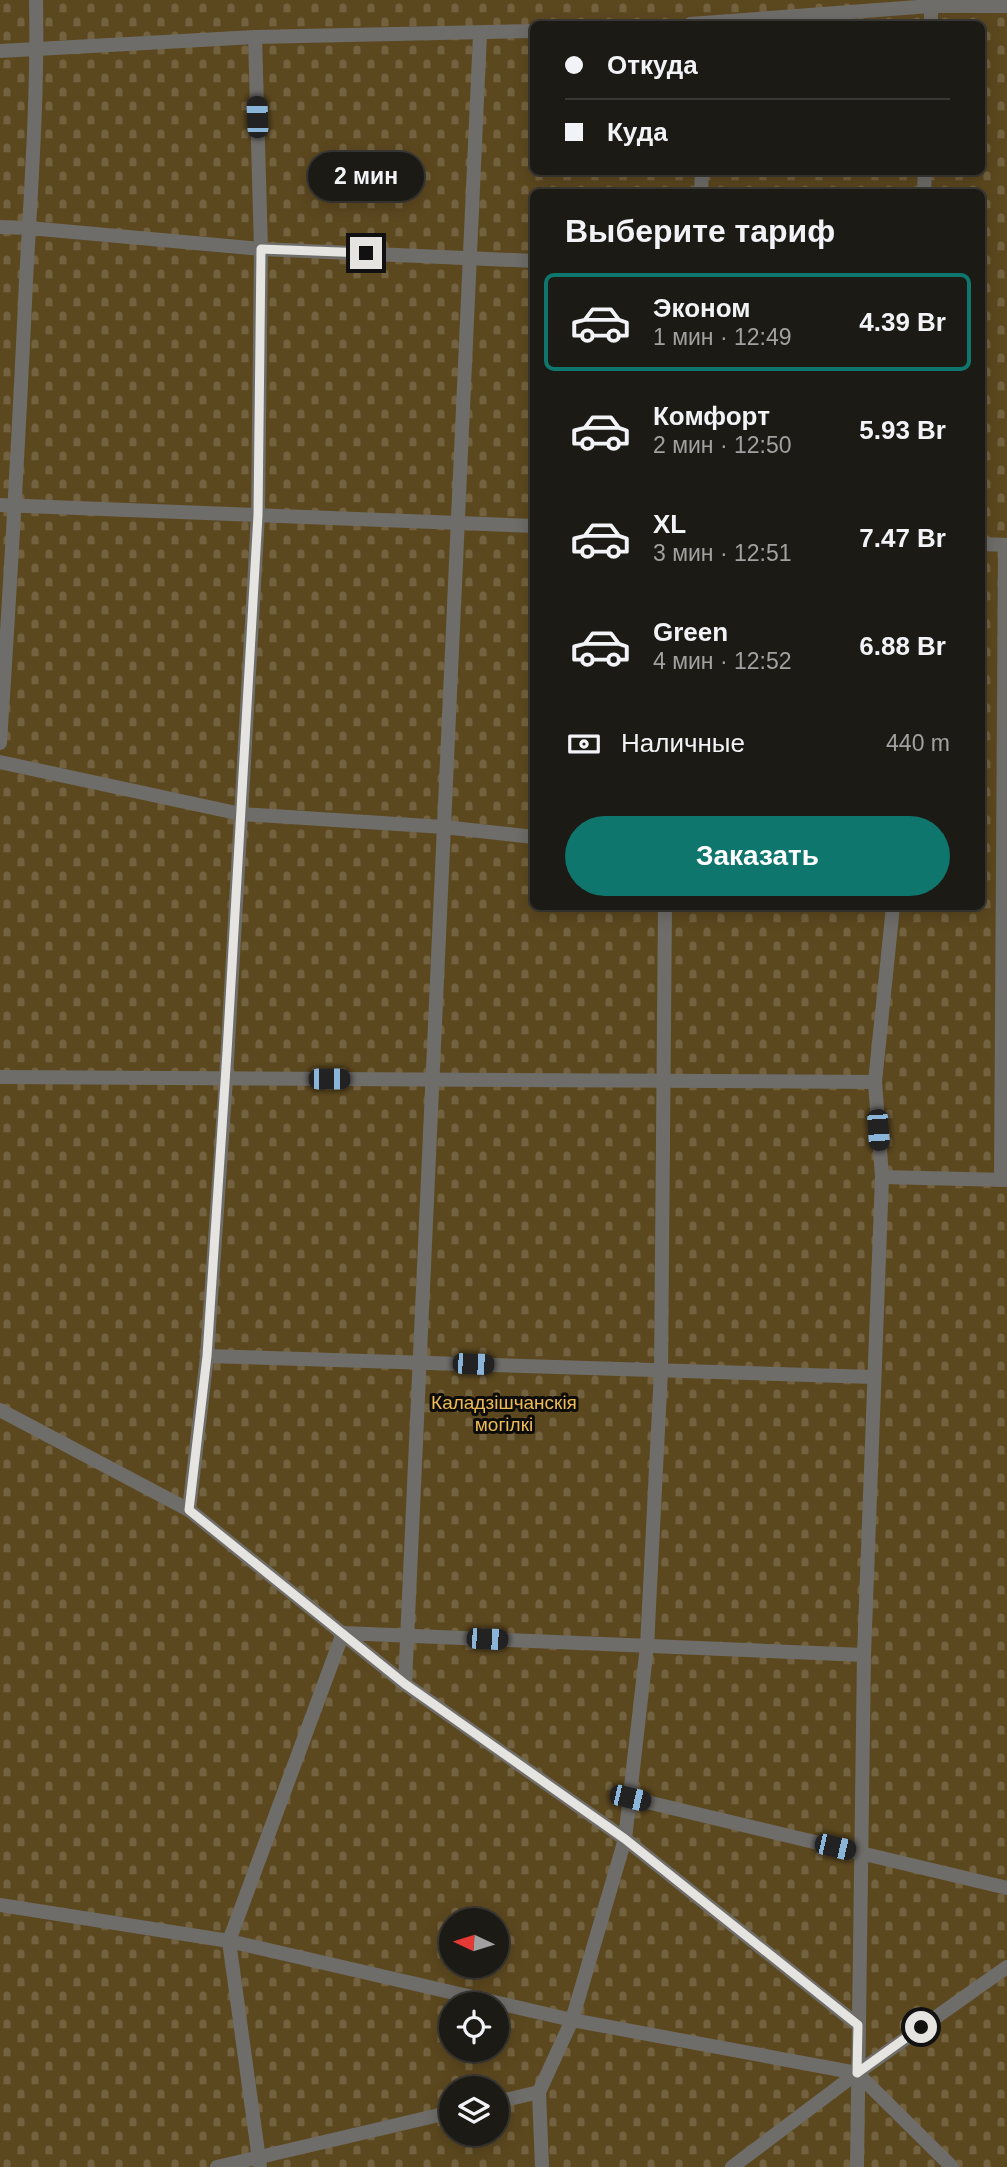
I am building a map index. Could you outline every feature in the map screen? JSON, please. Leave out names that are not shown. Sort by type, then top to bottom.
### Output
[{"type":"lane","points":[[0,743],[16,505],[36,0]]},
{"type":"lane","points":[[748,21],[931,6],[1007,6]]},
{"type":"lane","points":[[931,6],[931,21]]},
{"type":"lane","points":[[0,51],[255,37],[530,31]]},
{"type":"lane","points":[[405,1684],[480,34]]},
{"type":"lane","points":[[189,1510],[207,1356],[226,1079],[258,515],[261,249],[255,37]]},
{"type":"lane","points":[[0,228],[29,228],[261,249],[530,261]]},
{"type":"lane","points":[[0,505],[530,526]]},
{"type":"lane","points":[[882,1177],[1004,1180],[1006,545],[985,544]]},
{"type":"lane","points":[[0,762],[241,814],[444,827],[530,837]]},
{"type":"lane","points":[[542,2167],[539,2092],[572,2020],[625,1839],[647,1646],[661,1371],[665,910]]},
{"type":"lane","points":[[857,2167],[864,1655],[882,1177],[875,1082],[892,910]]},
{"type":"lane","points":[[0,1077],[875,1082]]},
{"type":"lane","points":[[207,1356],[873,1377]]},
{"type":"lane","points":[[0,1410],[189,1510],[405,1684],[625,1839],[858,2025]]},
{"type":"lane","points":[[343,1633],[864,1655]]},
{"type":"lane","points":[[258,2162],[229,1941],[343,1633]]},
{"type":"lane","points":[[630,1798],[1007,1888]]},
{"type":"lane","points":[[0,1905],[229,1941],[572,2020],[857,2073],[953,2167]]},
{"type":"lane","points":[[732,2167],[857,2073],[1007,1967]]},
{"type":"lane","points":[[509,2099],[539,2092]]},
{"type":"lane","points":[[217,2167],[258,2162],[439,2115]]},
{"type":"green space","name":"Каладзішчанскія могілкі","points":[[0,0],[1007,0],[1007,2167],[0,2167]]},
{"type":"route","points":[[366,253],[261,249],[258,515],[207,1356],[189,1510],[405,1684],[625,1839],[858,2025],[857,2073],[921,2027]]}]
